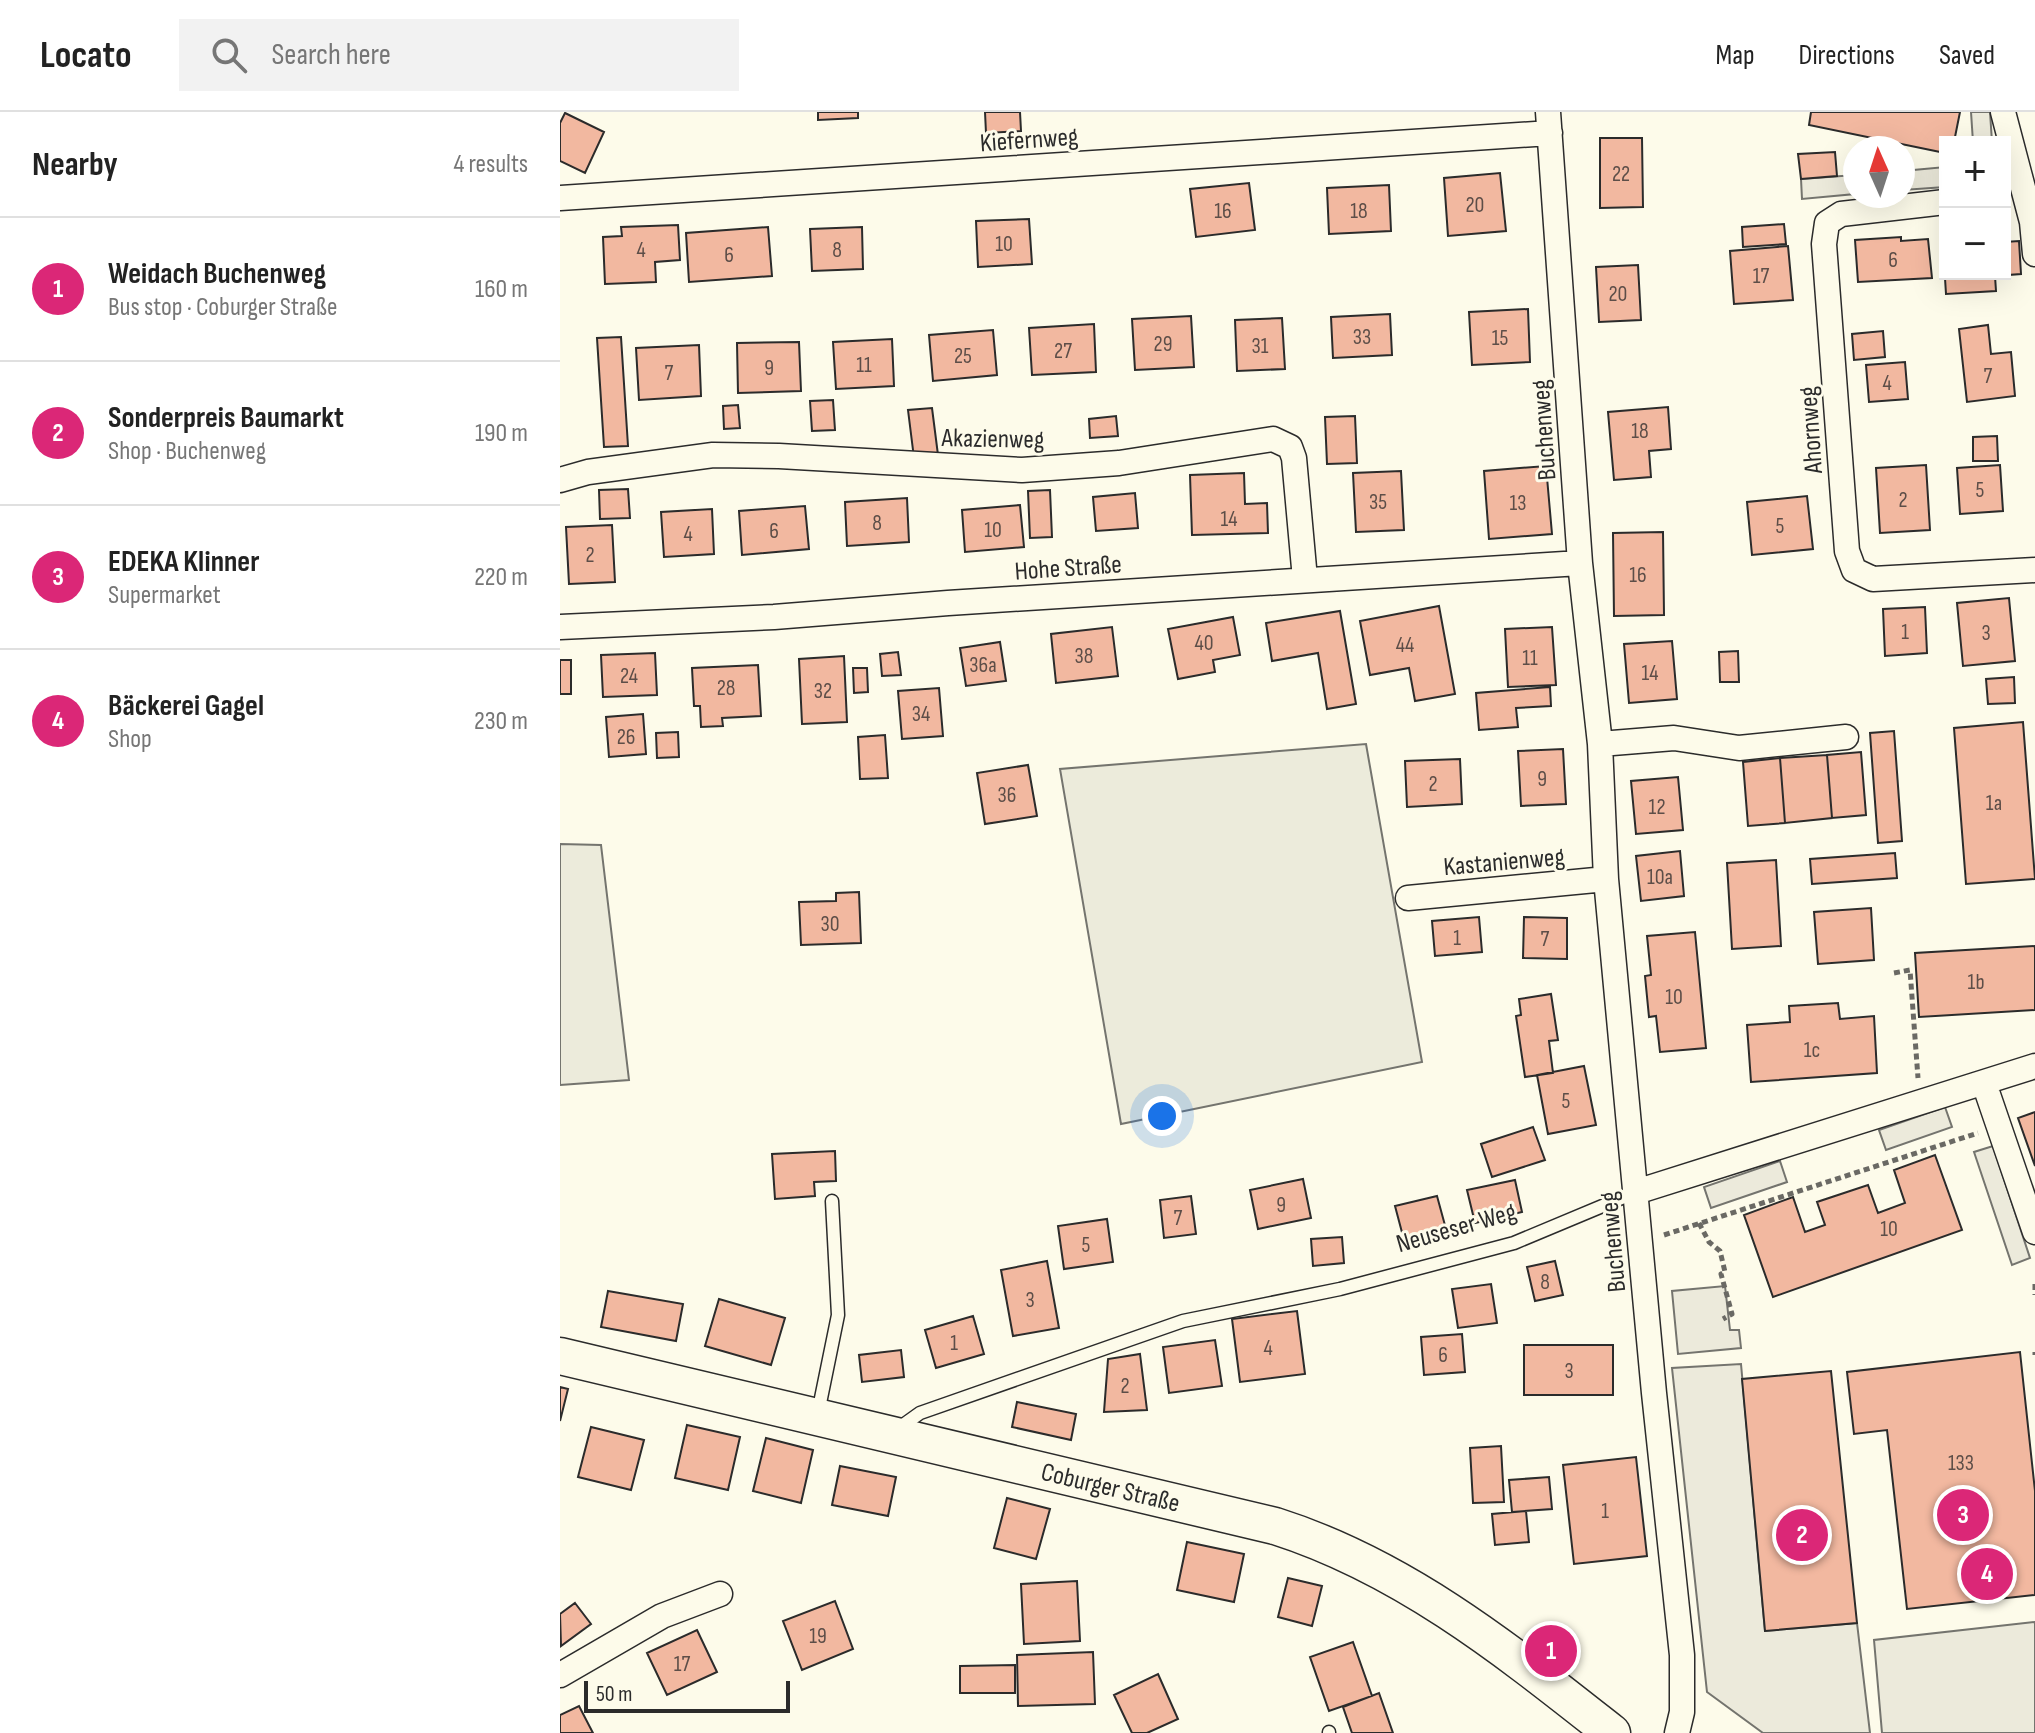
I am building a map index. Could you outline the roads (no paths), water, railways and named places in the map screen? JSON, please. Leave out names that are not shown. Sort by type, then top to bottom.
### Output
[{"type":"main road","name":"Coburger Straße","points":[[560,1356],[892,1433],[1311,1537],[1395,1578],[1459,1617],[1612,1733]]},
{"type":"street","points":[[2003,112],[2014,194],[2032,222],[2035,254]]},
{"type":"street","name":"Kiefernweg","points":[[560,198],[1549,123]]},
{"type":"street","name":"Buchenweg","points":[[1549,123],[1580,563],[1600,744],[1606,879],[1682,1655],[1682,1712],[1677,1733]]},
{"type":"street","name":"Ahornweg","points":[[1939,203],[1841,214],[1827,223],[1824,244],[1847,551],[1854,570],[1873,579],[2035,570]]},
{"type":"street","name":"Akazienweg","points":[[560,480],[588,472],[713,455],[1022,470],[1119,463],[1273,439],[1290,447],[1294,458],[1305,579]]},
{"type":"street","name":"Hohe Straße","points":[[560,627],[774,617],[1305,579],[1580,563]]},
{"type":"street","points":[[1600,744],[1674,738],[1739,748],[1846,737]]},
{"type":"street","name":"Kastanienweg","points":[[1408,898],[1606,879]]},
{"type":"street","name":"Neuseser Weg","points":[[1636,1192],[2035,1066]]},
{"type":"street","points":[[1984,1083],[2035,1232]]},
{"type":"street","points":[[560,1675],[662,1616],[720,1594]]},
{"type":"lane","name":"Neuseser Weg","points":[[892,1433],[920,1413],[1183,1321],[1340,1289],[1514,1243],[1636,1192]]},
{"type":"lane","points":[[818,1416],[838,1315],[832,1201]]},
{"type":"place","name":"EDEKA Klinner","points":[[1963,1515]]},
{"type":"place","name":"Sonderpreis Baumarkt","points":[[1802,1535]]},
{"type":"place","name":"Bäckerei Gagel","points":[[1987,1574]]},
{"type":"place","name":"Weidach Buchenweg","points":[[1551,1651]]}]
